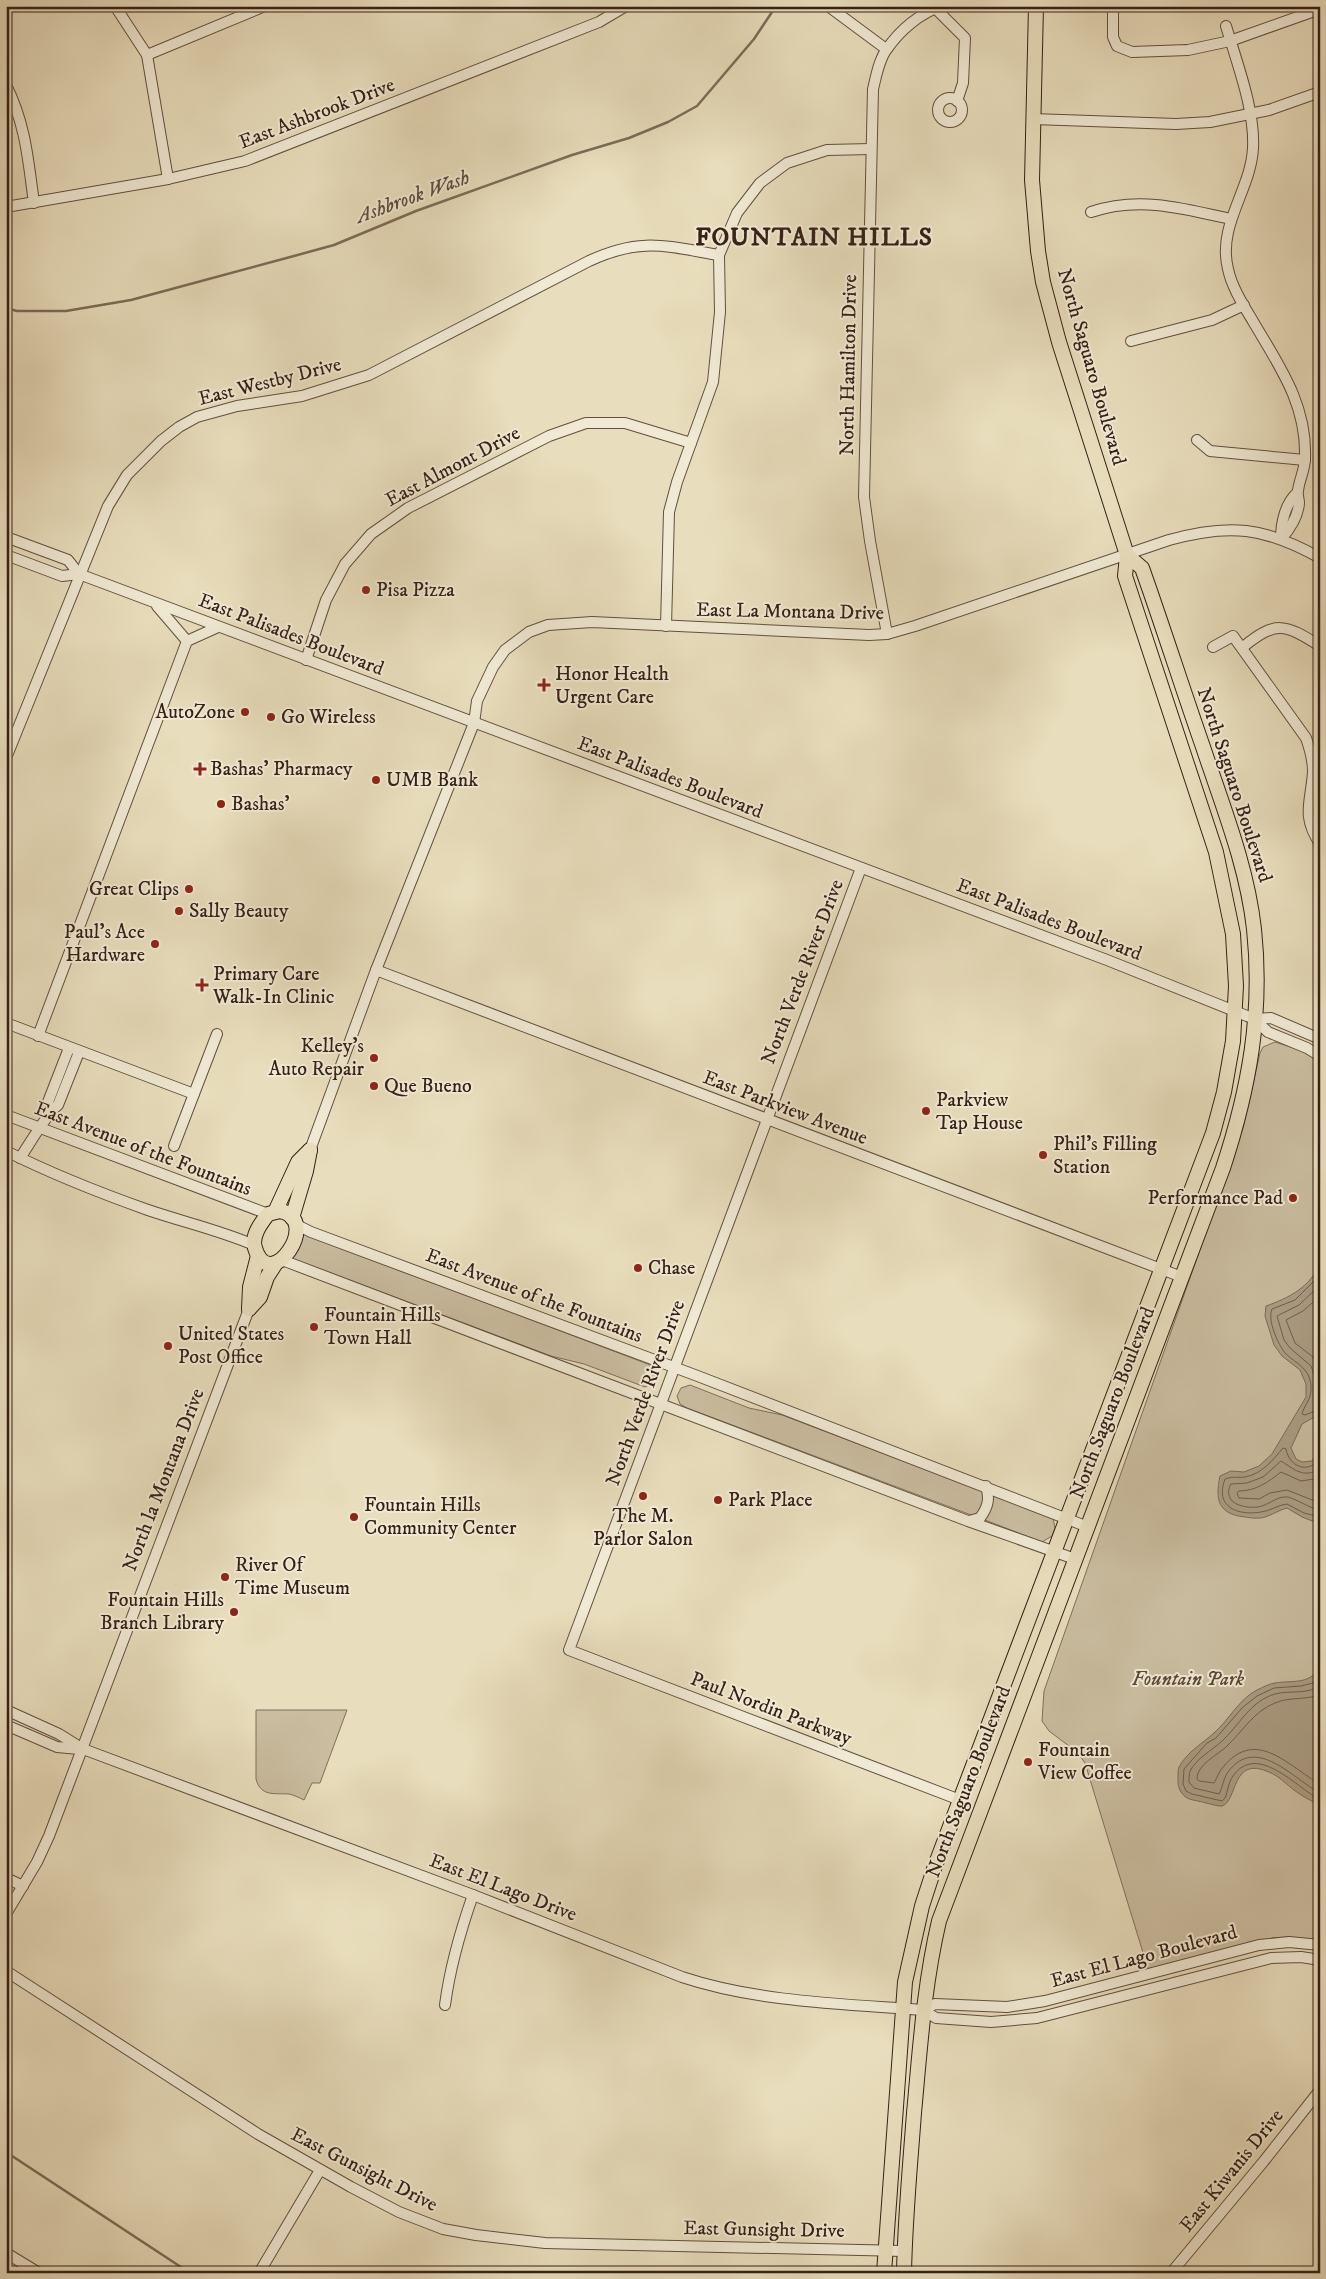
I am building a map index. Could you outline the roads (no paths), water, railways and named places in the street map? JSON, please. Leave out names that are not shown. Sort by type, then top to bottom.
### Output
[{"type":"main road","name":"North Saguaro Boulevard","points":[[904,2273],[904,2251],[923,2010],[927,1977],[939,1921],[1238,1124],[1250,1068],[1245,1016],[1227,898],[1216,852],[1127,584],[1125,576],[1127,555],[1058,342],[1043,282],[1038,251],[1032,180],[1036,6]]},
{"type":"main road","name":"North Saguaro Boulevard","points":[[884,2273],[902,2008],[905,1982],[922,1906],[960,1800],[1056,1552],[1218,1116],[1232,1050],[1245,1016],[1256,970],[1254,930],[1240,860],[1142,568],[1127,555]]},
{"type":"main road","points":[[249,1309],[257,1232],[272,1213],[298,1162],[310,1150]]},
{"type":"main road","points":[[249,1309],[260,1297],[267,1277],[290,1251],[294,1242],[294,1221],[310,1150]]},
{"type":"main road","points":[[272,1213],[284,1212],[294,1221]]},
{"type":"main road","points":[[256,1250],[267,1262],[279,1262]]},
{"type":"main road","points":[[960,1800],[971,1807],[966,1826],[964,1851]]},
{"type":"street","points":[[115,6],[147,55],[168,179]]},
{"type":"street","points":[[147,55],[240,11],[265,6]]},
{"type":"street","name":"East Ashbrook Drive","points":[[6,207],[168,179],[245,161],[599,22],[626,6]]},
{"type":"street","points":[[828,6],[886,49]]},
{"type":"street","points":[[1112,6],[1113,37],[1117,46],[1132,52],[1188,50],[1230,41],[1320,9]]},
{"type":"street","points":[[938,7],[965,38],[963,83],[957,101]]},
{"type":"street","name":"North Hamilton Drive","points":[[887,634],[864,497],[873,89],[886,49],[912,23],[938,7]]},
{"type":"street","points":[[1226,26],[1250,114],[1253,148],[1251,162],[1230,219],[1226,243],[1227,268],[1244,305],[1285,376],[1301,413],[1305,436],[1305,460],[1297,493],[1299,503],[1291,528],[1281,539]]},
{"type":"street","points":[[6,85],[18,109],[25,136],[34,203]]},
{"type":"street","points":[[1033,119],[1193,124],[1250,114],[1320,92]]},
{"type":"street","points":[[666,626],[669,512],[677,482],[713,382],[720,312],[719,255],[737,213],[760,183],[787,163],[827,150],[871,149]]},
{"type":"street","points":[[1090,212],[1112,205],[1142,204],[1181,208],[1230,219]]},
{"type":"street","name":"East Westby Drive","points":[[6,758],[108,506],[127,475],[179,426],[197,417],[237,406],[302,396],[369,375],[589,261],[620,248],[656,245],[719,255]]},
{"type":"street","points":[[1131,341],[1212,320],[1244,305]]},
{"type":"street","name":"East Almont Drive","points":[[306,660],[326,600],[344,564],[371,534],[408,508],[549,436],[586,423],[625,423],[691,443]]},
{"type":"street","points":[[1197,440],[1210,451],[1305,460]]},
{"type":"street","name":"East La Montana Drive","points":[[474,723],[478,701],[493,667],[505,650],[529,632],[548,625],[564,622],[820,634],[887,634],[1177,538],[1224,529],[1258,533],[1281,539],[1320,558]]},
{"type":"street","name":"East Palisades Boulevard","points":[[6,537],[68,560],[79,574]]},
{"type":"street","name":"East Palisades Boulevard","points":[[6,555],[62,576],[79,574],[1107,960],[1245,1016]]},
{"type":"street","points":[[154,603],[187,642]]},
{"type":"street","points":[[38,1036],[187,642],[218,627]]},
{"type":"street","points":[[1243,647],[1265,631],[1275,628],[1287,628],[1319,643]]},
{"type":"street","points":[[1213,647],[1233,636],[1243,647],[1306,738],[1312,755],[1313,772],[1308,816],[1311,831],[1320,844]]},
{"type":"street","points":[[310,1150],[376,970],[474,723]]},
{"type":"street","name":"North Verde River Drive","points":[[569,1650],[861,868]]},
{"type":"street","name":"East Parkview Avenue","points":[[376,970],[1182,1277]]},
{"type":"street","points":[[1245,1016],[1271,1018],[1320,1039]]},
{"type":"street","points":[[1245,1016],[1268,1032],[1302,1046],[1320,1056]]},
{"type":"street","points":[[6,1023],[194,1094]]},
{"type":"street","points":[[174,1146],[217,1034]]},
{"type":"street","points":[[50,1111],[48,1102],[56,1081],[74,1050]]},
{"type":"street","points":[[20,1158],[41,1128],[50,1111],[58,1106],[66,1085],[74,1050]]},
{"type":"street","points":[[56,1081],[66,1085]]},
{"type":"street","name":"East Avenue of the Fountains","points":[[6,1115],[162,1175],[272,1213]]},
{"type":"street","points":[[6,1151],[47,1171],[149,1210],[216,1229],[256,1250]]},
{"type":"street","name":"East Avenue of the Fountains","points":[[294,1221],[312,1232],[752,1397],[1088,1527]]},
{"type":"street","points":[[279,1262],[304,1267],[316,1274],[417,1313],[1075,1560]]},
{"type":"street","name":"North la Montana Drive","points":[[83,1749],[138,1597],[249,1309]]},
{"type":"street","points":[[968,1521],[980,1518],[986,1510],[989,1500],[986,1486]]},
{"type":"street","name":"Paul Nordin Parkway","points":[[569,1650],[960,1800]]},
{"type":"street","name":"East El Lago Drive","points":[[6,1710],[59,1734],[83,1749],[709,1986],[762,1995],[923,2010],[936,2018],[1002,2022],[1037,2018],[1080,2008]]},
{"type":"street","name":"East El Lago Drive","points":[[6,1725],[57,1746],[83,1749]]},
{"type":"street","points":[[6,1914],[37,1862],[83,1749]]},
{"type":"street","points":[[6,1878],[23,1886]]},
{"type":"street","points":[[445,2005],[450,1970],[459,1935],[473,1896]]},
{"type":"street","name":"East El Lago Boulevard","points":[[976,2007],[1007,2007],[1045,2001],[1274,1942],[1306,1942],[1320,1945]]},
{"type":"street","name":"East El Lago Boulevard","points":[[1080,2008],[1238,1966],[1283,1957],[1320,1960]]},
{"type":"street","name":"East Gunsight Drive","points":[[6,1971],[258,2134],[351,2187],[414,2218],[443,2229],[476,2236],[552,2243],[904,2251]]},
{"type":"street","points":[[1163,1971],[1168,1984]]},
{"type":"street","name":"East El Lago Drive","points":[[923,2010],[935,2004],[976,2007]]},
{"type":"street","name":"East Kiwanis Drive","points":[[1171,2273],[1320,2090]]},
{"type":"street","points":[[259,2273],[320,2170]]},
{"type":"street","points":[[6,2253],[40,2273]]},
{"type":"water","points":[[1320,1264],[1320,1414],[1302,1424],[1291,1448],[1296,1459],[1302,1462],[1312,1461],[1320,1449],[1320,1524],[1302,1517],[1287,1508],[1260,1518],[1250,1518],[1229,1513],[1220,1504],[1218,1492],[1220,1476],[1231,1471],[1244,1472],[1259,1466],[1272,1454],[1306,1397],[1306,1384],[1300,1370],[1282,1356],[1274,1345],[1265,1316],[1266,1306],[1298,1291],[1311,1279]]},
{"type":"water","points":[[1320,1669],[1320,1805],[1300,1794],[1273,1774],[1257,1768],[1248,1769],[1242,1774],[1231,1796],[1222,1806],[1189,1799],[1183,1795],[1179,1789],[1178,1782],[1179,1768],[1182,1762],[1219,1728],[1239,1704],[1257,1690],[1270,1684],[1305,1680]]},
{"type":"waterway","name":"Ashbrook Wash","points":[[6,308],[17,311],[66,311],[131,300],[294,256],[334,245],[416,211],[572,155],[629,138],[668,122],[697,106],[754,39],[776,6]]},
{"type":"waterway","points":[[6,2152],[190,2273]]},
{"type":"place","name":"Pisa Pizza","points":[[366,590]]},
{"type":"place","name":"Honor Health Urgent Care","points":[[544,685]]},
{"type":"place","name":"AutoZone","points":[[245,712]]},
{"type":"place","name":"Go Wireless","points":[[271,717]]},
{"type":"place","name":"Bashas' Pharmacy","points":[[200,769]]},
{"type":"place","name":"UMB Bank","points":[[376,780]]},
{"type":"place","name":"Bashas'","points":[[221,804]]},
{"type":"place","name":"Great Clips","points":[[189,889]]},
{"type":"place","name":"Sally Beauty","points":[[179,911]]},
{"type":"place","name":"Paul's Ace Hardware","points":[[155,944]]},
{"type":"place","name":"Primary Care Walk-In Clinic","points":[[202,985]]},
{"type":"place","name":"Kelley's Auto Repair","points":[[374,1058]]},
{"type":"place","name":"Que Bueno","points":[[374,1086]]},
{"type":"place","name":"Parkview Tap House","points":[[926,1111]]},
{"type":"place","name":"Phil's Filling Station","points":[[1043,1155]]},
{"type":"place","name":"Performance Pad","points":[[1293,1198]]},
{"type":"place","name":"Chase","points":[[638,1268]]},
{"type":"place","name":"Fountain Hills Town Hall","points":[[314,1327]]},
{"type":"place","name":"United States Post Office","points":[[168,1346]]},
{"type":"place","name":"The M. Parlor Salon","points":[[643,1496]]},
{"type":"place","name":"Park Place","points":[[718,1500]]},
{"type":"place","name":"Fountain Hills Community Center","points":[[354,1517]]},
{"type":"place","name":"River Of Time Museum","points":[[225,1577]]},
{"type":"place","name":"Fountain Hills Branch Library","points":[[234,1612]]},
{"type":"place","name":"Fountain View Coffee","points":[[1028,1762]]},
{"type":"district","name":"FOUNTAIN HILLS","points":[[814,237]]},
{"type":"park label","name":"Fountain Park","points":[[1188,1679]]}]
